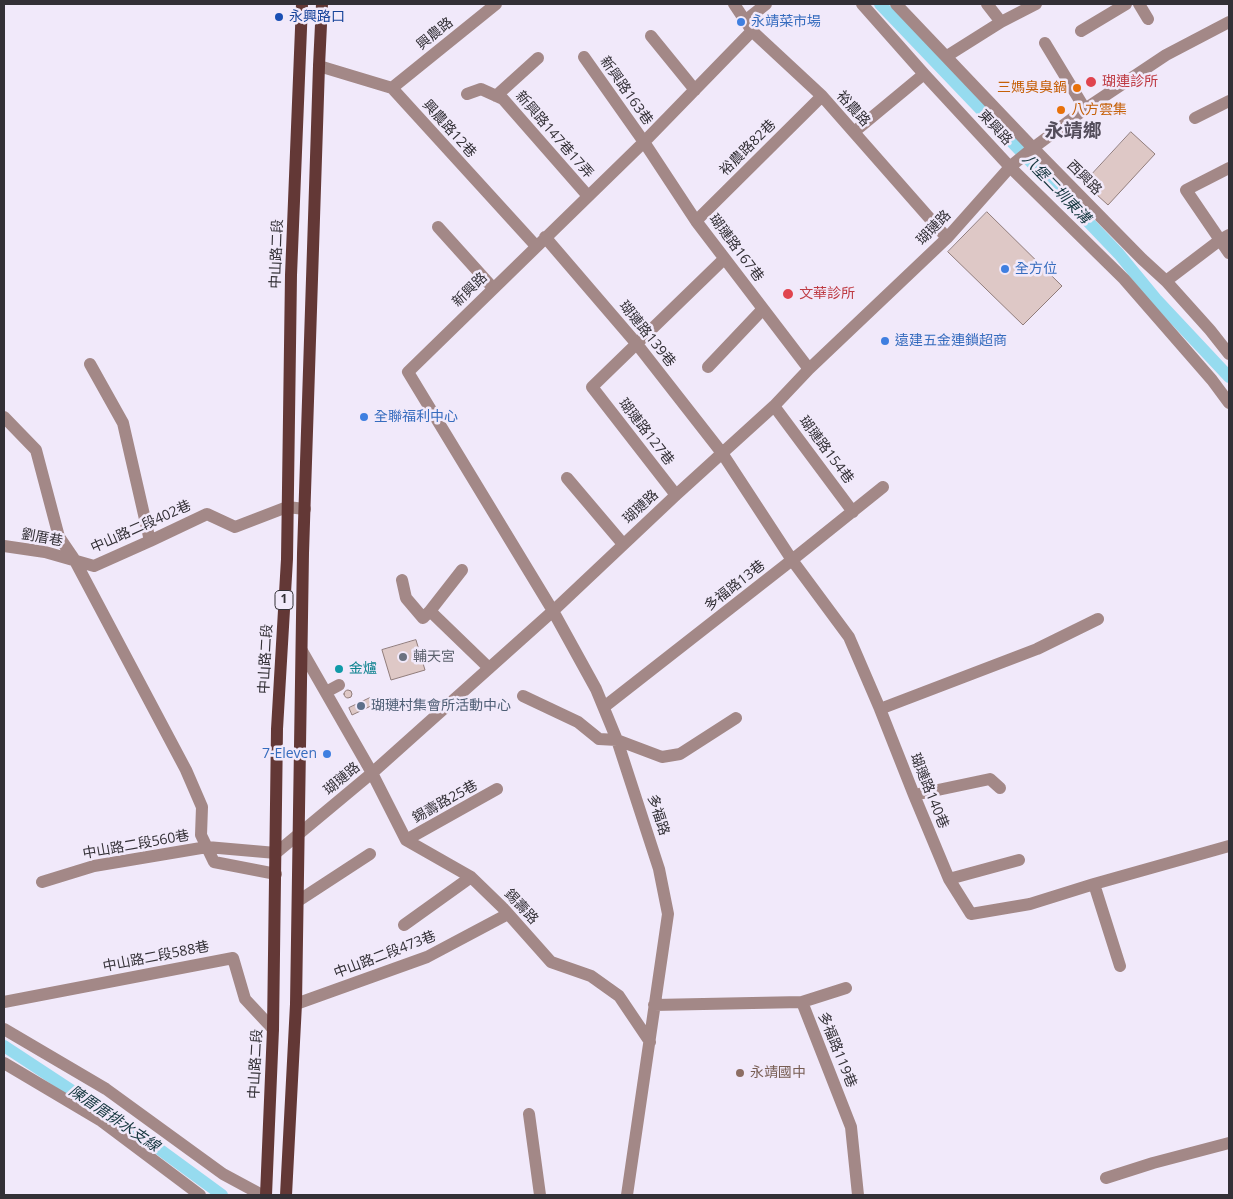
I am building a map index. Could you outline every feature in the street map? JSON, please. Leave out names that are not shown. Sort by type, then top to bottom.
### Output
[{"type":"main road","name":"中山路二段","points":[[264,1195],[273,1028],[278,729],[288,507],[291,275],[302,4]]},
{"type":"main road","name":"1","points":[[286,1195],[296,1004],[305,509],[322,4]]},
{"type":"street","name":"興農路","points":[[392,88],[496,4]]},
{"type":"street","name":"裕農路","points":[[734,4],[749,26],[822,96],[947,238]]},
{"type":"street","name":"新興路","points":[[553,611],[408,372],[695,90],[766,4]]},
{"type":"street","name":"東興路","points":[[862,4],[1011,167],[1124,279],[1212,380],[1229,403]]},
{"type":"street","name":"西興路","points":[[896,4],[1033,148],[1166,281],[1229,354]]},
{"type":"street","points":[[987,4],[1001,22]]},
{"type":"street","points":[[947,56],[1001,22],[1036,4]]},
{"type":"street","points":[[1081,31],[1126,4]]},
{"type":"street","points":[[1139,4],[1148,19]]},
{"type":"street","points":[[1033,148],[1085,109],[1166,56],[1229,22]]},
{"type":"street","points":[[651,36],[695,90]]},
{"type":"street","points":[[1045,42],[1085,109]]},
{"type":"street","name":"新興路163巷","points":[[584,57],[644,142]]},
{"type":"street","name":"新興路147巷17弄","points":[[496,96],[538,58]]},
{"type":"street","points":[[319,66],[392,88]]},
{"type":"street","points":[[854,132],[924,74]]},
{"type":"street","name":"興農路12巷","points":[[392,88],[536,246]]},
{"type":"street","name":"新興路147巷17弄","points":[[467,94],[481,89],[503,99],[588,196]]},
{"type":"street","name":"裕農路82巷","points":[[696,221],[822,96]]},
{"type":"street","points":[[1195,118],[1229,100]]},
{"type":"street","name":"瑚璉路167巷","points":[[644,142],[696,221],[809,369]]},
{"type":"street","name":"瑚璉路","points":[[276,853],[372,773],[553,611],[623,544],[774,406],[809,369],[947,238],[1011,167],[1033,148]]},
{"type":"street","points":[[1229,168],[1186,190],[1225,238],[1229,253]]},
{"type":"street","points":[[438,227],[493,288]]},
{"type":"street","name":"瑚璉路139巷","points":[[545,237],[636,343],[722,453]]},
{"type":"street","points":[[1166,281],[1225,238]]},
{"type":"street","points":[[636,343],[724,259]]},
{"type":"street","points":[[708,367],[763,310]]},
{"type":"street","name":"瑚璉路127巷","points":[[636,343],[592,388],[676,495]]},
{"type":"street","points":[[90,364],[123,423],[150,541]]},
{"type":"street","name":"瑚璉路154巷","points":[[774,406],[853,512]]},
{"type":"street","points":[[4,417],[36,450],[59,537],[74,559]]},
{"type":"street","name":"瑚璉路140巷","points":[[722,453],[792,560],[848,636],[880,709],[949,879],[971,914],[1030,904],[1229,846]]},
{"type":"street","points":[[567,478],[623,544]]},
{"type":"street","name":"多福路13巷","points":[[604,707],[883,487]]},
{"type":"street","name":"中山路二段402巷","points":[[74,559],[94,566],[207,514],[235,527],[288,507],[305,509]]},
{"type":"street","name":"劉厝巷","points":[[4,546],[45,552],[74,559]]},
{"type":"street","name":"中山路二段560巷","points":[[74,559],[186,770],[202,807],[201,835],[214,862],[276,874]]},
{"type":"street","points":[[402,580],[406,598],[422,618],[430,611],[462,570]]},
{"type":"street","points":[[430,611],[489,668]]},
{"type":"street","name":"多福路","points":[[553,611],[596,689],[618,740],[659,869],[668,914],[650,1042]]},
{"type":"street","points":[[880,709],[1037,649],[1098,619]]},
{"type":"street","points":[[302,651],[372,773],[406,840]]},
{"type":"street","points":[[326,692],[339,685]]},
{"type":"street","points":[[523,696],[578,722],[599,739],[618,740],[662,757],[680,754],[736,718]]},
{"type":"street","points":[[914,795],[990,779],[1000,788]]},
{"type":"street","name":"錫壽路25巷","points":[[406,840],[497,789]]},
{"type":"street","name":"錫壽路","points":[[406,840],[471,877],[508,914],[551,962],[590,976],[619,996],[650,1042]]},
{"type":"street","name":"中山路二段560巷","points":[[42,882],[94,866],[207,848],[276,853]]},
{"type":"street","points":[[298,901],[370,854]]},
{"type":"street","points":[[949,879],[1020,860]]},
{"type":"street","points":[[404,925],[471,877]]},
{"type":"street","points":[[1094,884],[1120,966]]},
{"type":"street","name":"中山路二段473巷","points":[[296,1004],[427,957],[508,914]]},
{"type":"street","name":"中山路二段588巷","points":[[4,1002],[233,958],[245,998],[273,1028]]},
{"type":"street","points":[[802,1002],[846,988]]},
{"type":"street","name":"多福路119巷","points":[[654,1005],[802,1002],[851,1127],[858,1195]]},
{"type":"street","points":[[4,1029],[106,1089],[223,1174],[264,1195]]},
{"type":"street","points":[[627,1195],[650,1042]]},
{"type":"street","points":[[4,1063],[100,1120],[200,1195]]},
{"type":"street","points":[[529,1114],[540,1195]]},
{"type":"street","points":[[1106,1178],[1229,1143]]},
{"type":"building","points":[[1131,132],[1155,154],[1108,205],[1084,183]]},
{"type":"building","name":"全方位","points":[[987,212],[1062,286],[1023,325],[948,252]]},
{"type":"building","name":"輔天宮","points":[[416,640],[425,670],[391,680],[382,650]]},
{"type":"building","name":"金爐","points":[[339,665],[343,669],[339,673],[335,669]]},
{"type":"building","points":[[348,690],[352,694],[348,698],[344,694]]},
{"type":"building","name":"瑚璉村集會所活動中心","points":[[370,698],[373,705],[352,715],[349,708]]},
{"type":"waterway","name":"八堡二圳東溝","points":[[880,4],[1119,254],[1156,299],[1229,377]]},
{"type":"waterway","name":"陳厝厝排水支線","points":[[4,1046],[144,1138],[222,1195]]},
{"type":"place","name":"永興路口","points":[[279,17]]},
{"type":"place","name":"永靖菜市場","points":[[741,22]]},
{"type":"place","name":"瑚連診所","points":[[1091,82]]},
{"type":"place","name":"三媽臭臭鍋","points":[[1077,88]]},
{"type":"place","name":"八方雲集","points":[[1061,110]]},
{"type":"place","name":"全方位","points":[[1005,269]]},
{"type":"place","name":"文華診所","points":[[788,294]]},
{"type":"place","name":"遠建五金連鎖超商","points":[[885,341]]},
{"type":"place","name":"全聯福利中心","points":[[364,417]]},
{"type":"place","name":"輔天宮","points":[[403,657]]},
{"type":"place","name":"金爐","points":[[339,669]]},
{"type":"place","name":"瑚璉村集會所活動中心","points":[[361,706]]},
{"type":"place","name":"7-Eleven","points":[[327,754]]},
{"type":"place","name":"永靖國中","points":[[740,1073]]},
{"type":"district","name":"永靖鄉","points":[[1073,132]]}]
